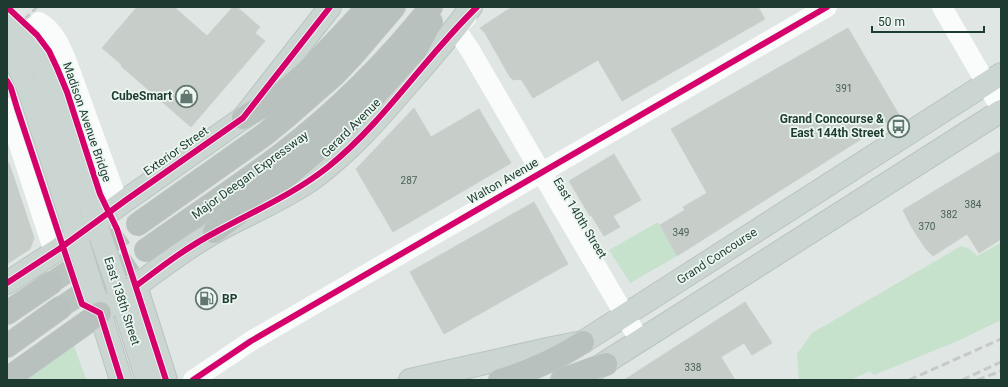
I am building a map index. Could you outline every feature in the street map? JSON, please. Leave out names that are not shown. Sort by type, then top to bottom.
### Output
[{"type":"highway","points":[[243,118],[277,96],[291,84],[320,57],[368,7]]},
{"type":"highway","name":"Major Deegan Expressway","points":[[138,224],[264,135],[286,117],[334,75],[394,7]]},
{"type":"highway","name":"Major Deegan Expressway","points":[[146,250],[262,169],[304,136],[345,100],[385,61],[431,7]]},
{"type":"highway","points":[[214,232],[276,186],[341,131],[416,50],[439,7]]},
{"type":"highway","points":[[7,313],[51,283]]},
{"type":"highway","points":[[7,346],[60,308]]},
{"type":"highway","points":[[7,379],[100,313]]},
{"type":"highway","points":[[500,380],[541,365],[566,353],[583,342]]},
{"type":"highway","points":[[562,380],[606,364]]},
{"type":"main road","name":"Exterior Street","points":[[7,283],[96,223],[119,205],[243,118],[330,7]]},
{"type":"main road","points":[[456,29],[471,7]]},
{"type":"main road","name":"Madison Avenue Bridge","points":[[7,26],[29,46],[43,66],[96,223]]},
{"type":"main road","name":"Gerard Avenue","points":[[100,313],[187,249],[214,232],[283,197],[313,179],[356,142],[456,29]]},
{"type":"main road","points":[[7,54],[19,68],[29,90],[76,236]]},
{"type":"main road","name":"Grand Concourse","points":[[410,380],[583,342],[994,78]]},
{"type":"main road","points":[[578,380],[606,364],[1001,110]]},
{"type":"main road","name":"East 138th Street","points":[[96,223],[128,292],[147,380]]},
{"type":"main road","name":"East 138th Street","points":[[76,236],[121,380]]},
{"type":"main road","points":[[128,292],[166,380]]},
{"type":"street","name":"Gerard Avenue","points":[[456,29],[477,7]]},
{"type":"street","name":"Walton Avenue","points":[[193,380],[251,340],[827,7]]},
{"type":"street","points":[[942,7],[994,78],[1001,110]]},
{"type":"street","points":[[7,54],[38,22],[40,22],[55,36],[62,48],[119,205]]},
{"type":"street","name":"East 140th Street","points":[[456,29],[470,50],[640,341]]},
{"type":"street","points":[[7,108],[54,252]]},
{"type":"green space","points":[[658,222],[677,256],[630,283],[609,250]]},
{"type":"green space","points":[[1001,243],[1001,320],[960,340],[874,375],[870,371],[851,380],[799,380],[797,354],[812,333],[961,246],[970,249],[977,256]]},
{"type":"green space","points":[[73,343],[86,379],[21,380]]},
{"type":"building","name":"CubeSmart","points":[[137,7],[174,7],[207,36],[233,7],[237,7],[260,27],[255,33],[265,41],[191,127],[102,48]]},
{"type":"building","points":[[512,7],[758,7],[765,19],[622,101],[598,60],[533,98],[521,79],[513,80],[510,77],[485,33],[480,28]]},
{"type":"building","points":[[848,28],[899,115],[677,256],[660,225],[685,210],[683,207],[707,193],[671,129]]},
{"type":"building","points":[[414,108],[431,137],[479,109],[511,163],[393,232],[356,169]]},
{"type":"building","points":[[1001,151],[1001,239],[979,253],[967,234],[933,256],[926,249],[912,228],[903,210]]},
{"type":"building","points":[[614,154],[641,200],[613,216],[620,227],[604,236],[569,181]]},
{"type":"building","points":[[9,163],[34,238],[30,249],[7,264],[7,164]]},
{"type":"building","points":[[534,202],[568,264],[444,334],[410,272]]},
{"type":"building","points":[[745,302],[772,343],[752,355],[744,343],[721,357],[735,380],[624,380]]},
{"type":"tunnel","points":[[51,283],[138,224]]},
{"type":"tunnel","points":[[60,308],[146,250]]},
{"type":"railway","points":[[7,37],[37,7]]},
{"type":"railway","points":[[909,380],[1001,339]]},
{"type":"railway","points":[[962,380],[1001,362]]},
{"type":"railway","points":[[977,380],[1001,371]]},
{"type":"cycle path","points":[[7,7],[37,35],[49,51],[57,68],[67,92],[100,194],[117,229],[166,380]]},
{"type":"cycle path","points":[[7,283],[59,249],[243,118],[330,7]]},
{"type":"cycle path","points":[[136,286],[195,244],[302,186],[328,167],[368,130],[458,26],[477,7]]},
{"type":"cycle path","points":[[193,380],[251,341],[827,7]]},
{"type":"cycle path","points":[[7,81],[11,88],[82,304],[100,313],[121,380]]},
{"type":"place","name":"CubeSmart","points":[[187,96]]},
{"type":"place","name":"Grand Concourse & East 144th Street","points":[[899,126]]},
{"type":"place","name":"BP","points":[[206,299]]}]
